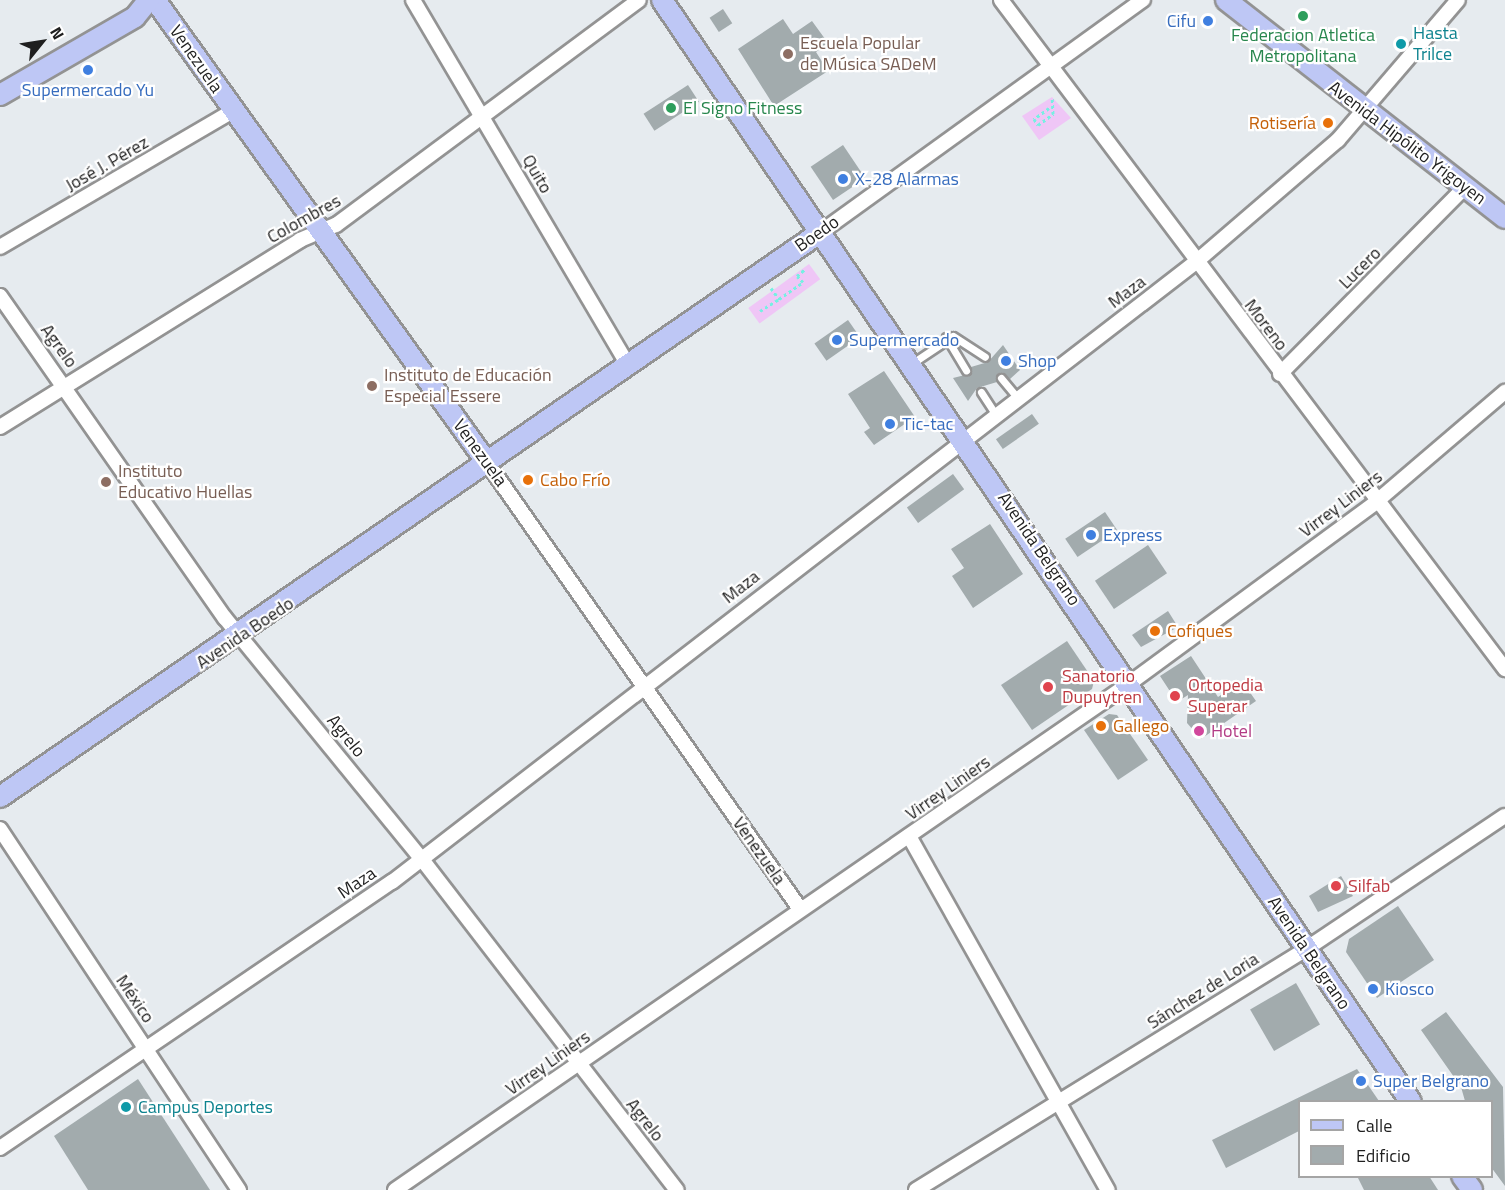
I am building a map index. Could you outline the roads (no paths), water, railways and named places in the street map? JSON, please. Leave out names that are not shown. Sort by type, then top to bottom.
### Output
[{"type":"main road","points":[[0,95],[135,17],[149,0]]},
{"type":"main road","name":"Venezuela","points":[[155,0],[318,231],[488,464]]},
{"type":"main road","name":"Avenida Belgrano","points":[[662,0],[1130,683],[1306,949],[1410,1100]]},
{"type":"main road","name":"Avenida Hipólito Yrigoyen","points":[[1226,0],[1365,113],[1505,218]]},
{"type":"main road","name":"Boedo","points":[[488,464],[821,232]]},
{"type":"main road","name":"Avenida Boedo","points":[[0,797],[241,636],[488,464]]},
{"type":"street","name":"Quito","points":[[413,0],[629,367]]},
{"type":"street","name":"Colombres","points":[[0,427],[318,231],[362,207],[639,0]]},
{"type":"street","name":"Moreno","points":[[1001,0],[1376,502],[1505,669]]},
{"type":"street","name":"Boedo","points":[[821,232],[1054,68],[1143,0]]},
{"type":"street","name":"Maza","points":[[0,1148],[421,858],[644,684],[1196,262],[1365,113],[1458,0]]},
{"type":"street","name":"José J. Pérez","points":[[0,247],[233,111]]},
{"type":"street","name":"Lucero","points":[[1280,374],[1465,187]]},
{"type":"street","name":"Agrelo","points":[[0,296],[241,636],[421,858],[676,1190]]},
{"type":"street","name":"Virrey Liniers","points":[[395,1190],[1130,683],[1376,502],[1505,392]]},
{"type":"street","name":"Venezuela","points":[[488,464],[800,909]]},
{"type":"street","name":"Sánchez de Loria","points":[[916,1190],[1306,949],[1505,816]]},
{"type":"street","name":"México","points":[[0,829],[239,1190]]},
{"type":"street","points":[[909,836],[1057,1103],[1108,1190]]},
{"type":"lane","points":[[946,337],[966,370]]},
{"type":"lane","points":[[911,364],[946,337],[962,339],[985,357]]},
{"type":"lane","points":[[1002,378],[1018,398]]},
{"type":"lane","points":[[981,392],[996,415]]},
{"type":"place","name":"Federacion Atletica Metropolitana","points":[[1303,16]]},
{"type":"place","name":"Cifu","points":[[1208,21]]},
{"type":"place","name":"Hasta Trilce","points":[[1401,44]]},
{"type":"place","name":"Escuela Popular de Música SADeM","points":[[788,54]]},
{"type":"place","name":"Supermercado Yu","points":[[88,70]]},
{"type":"place","name":"El Signo Fitness","points":[[671,108]]},
{"type":"place","name":"Rotisería","points":[[1328,123]]},
{"type":"place","name":"X-28 Alarmas","points":[[843,179]]},
{"type":"place","name":"Supermercado","points":[[837,340]]},
{"type":"place","name":"Shop","points":[[1006,361]]},
{"type":"place","name":"Instituto de Educación Especial Essere","points":[[372,386]]},
{"type":"place","name":"Tic-tac","points":[[890,424]]},
{"type":"place","name":"Cabo Frío","points":[[528,480]]},
{"type":"place","name":"Instituto Educativo Huellas","points":[[106,482]]},
{"type":"place","name":"Express","points":[[1091,535]]},
{"type":"place","name":"Cofiques","points":[[1155,631]]},
{"type":"place","name":"Sanatorio Dupuytren","points":[[1048,687]]},
{"type":"place","name":"Ortopedia Superar","points":[[1175,696]]},
{"type":"place","name":"Gallego","points":[[1101,726]]},
{"type":"place","name":"Hotel","points":[[1199,731]]},
{"type":"place","name":"Silfab","points":[[1336,886]]},
{"type":"place","name":"Kiosco","points":[[1373,989]]},
{"type":"place","name":"Super Belgrano","points":[[1361,1081]]},
{"type":"place","name":"Campus Deportes","points":[[126,1107]]}]
